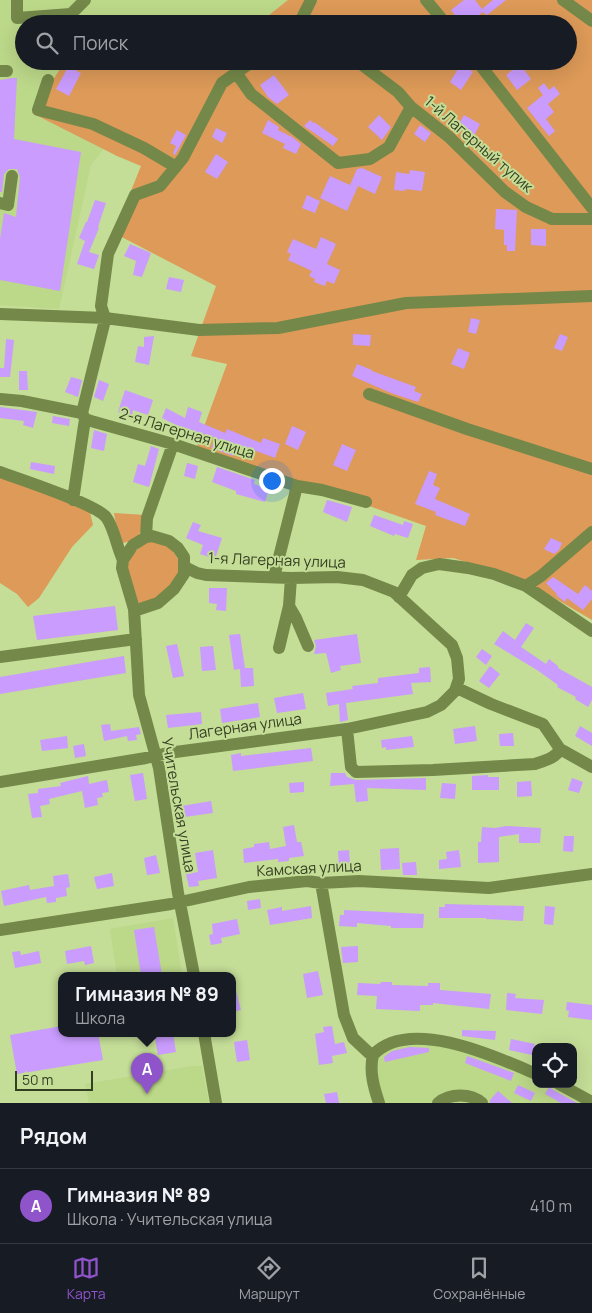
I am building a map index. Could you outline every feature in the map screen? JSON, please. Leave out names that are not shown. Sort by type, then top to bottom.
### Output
[{"type":"street","points":[[17,0],[17,15]]},
{"type":"street","points":[[58,15],[71,14],[85,0]]},
{"type":"street","points":[[304,15],[311,0]]},
{"type":"street","points":[[426,0],[438,15]]},
{"type":"street","points":[[564,0],[592,21]]},
{"type":"street","points":[[73,500],[84,416],[105,318],[101,306],[108,254],[135,195],[160,186],[176,167],[183,158],[222,83],[238,70]]},
{"type":"street","points":[[244,70],[251,94],[338,163],[370,159],[389,147],[411,107]]},
{"type":"street","name":"1-й Лагерный тупик","points":[[369,70],[398,92],[411,107],[449,137],[505,192],[526,207],[552,219],[592,219]]},
{"type":"street","points":[[484,70],[592,208]]},
{"type":"street","points":[[48,80],[38,110],[93,124],[144,148],[176,167]]},
{"type":"street","points":[[0,203],[8,205],[12,176]]},
{"type":"street","points":[[0,314],[105,318],[199,330],[278,328],[406,303],[592,296]]},
{"type":"street","points":[[369,394],[467,429],[592,469]]},
{"type":"street","name":"2-я Лагерная улица","points":[[0,399],[22,401],[84,416],[298,486],[322,490],[366,502]]},
{"type":"street","points":[[146,537],[147,518],[173,444]]},
{"type":"street","points":[[0,472],[99,512],[106,518],[124,560]]},
{"type":"street","points":[[274,576],[298,486]]},
{"type":"street","points":[[526,586],[541,576],[592,532]]},
{"type":"street","points":[[152,536],[169,541],[178,548],[184,557],[184,574],[180,583],[165,598],[150,606],[134,610],[122,568],[124,560],[133,545],[146,537],[152,536]]},
{"type":"street","points":[[399,597],[412,575],[422,568],[439,564],[477,570],[526,586],[592,631]]},
{"type":"street","name":"1-я Лагерная улица","points":[[185,567],[206,575],[291,578],[337,577],[363,580],[394,592],[452,645],[457,658],[459,679],[457,688]]},
{"type":"street","points":[[279,648],[288,606],[291,578]]},
{"type":"street","points":[[288,606],[296,618],[308,646]]},
{"type":"street","name":"Учительская улица","points":[[134,610],[139,695],[156,756],[193,972]]},
{"type":"street","points":[[0,657],[136,639]]},
{"type":"street","points":[[457,688],[491,704],[543,724],[560,749],[592,767]]},
{"type":"street","name":"Лагерная улица","points":[[0,782],[156,756],[347,728],[427,712],[442,705],[457,688]]},
{"type":"street","points":[[347,728],[351,767],[356,772],[535,764],[559,753],[560,749]]},
{"type":"street","name":"Камская улица","points":[[0,930],[180,902],[249,887],[307,881],[321,883],[359,881],[489,888],[592,874]]},
{"type":"street","points":[[321,883],[344,1015],[353,1038],[373,1056]]},
{"type":"street","points":[[205,1037],[216,1103]]},
{"type":"street","points":[[379,1103],[373,1085],[373,1056],[378,1050],[398,1042],[419,1039],[451,1042],[499,1058],[532,1072]]},
{"type":"street","points":[[566,1088],[588,1101]]},
{"type":"street","points":[[438,1103],[455,1095],[476,1098],[482,1103]]},
{"type":"shaded area","points":[[0,0],[288,0],[269,15],[15,15],[15,70],[59,70],[32,113],[105,147],[91,165],[59,309],[0,305]]},
{"type":"shaded area","points":[[288,0],[592,0],[592,620],[522,579],[453,558],[416,560],[426,526],[369,506],[194,454],[227,364],[191,356],[216,286],[114,233],[141,166],[117,156],[32,113],[59,70],[577,70],[577,15],[269,15]]},
{"type":"shaded area","points":[[0,474],[90,512],[93,525],[72,547],[39,598],[28,607],[17,594],[0,583]]},
{"type":"shaded area","points":[[114,513],[145,515],[137,537],[123,543],[119,540]]},
{"type":"shaded area","points":[[158,540],[169,544],[182,566],[166,591],[154,599],[139,603],[135,600],[129,581],[128,563],[144,542]]},
{"type":"shaded area","points":[[173,918],[182,972],[117,972],[110,929]]},
{"type":"shaded area","points":[[400,1044],[451,1044],[532,1076],[532,1088],[560,1088],[582,1103],[382,1103],[376,1085],[377,1057]]},
{"type":"shaded area","points":[[202,1066],[209,1103],[89,1103],[85,1084]]},
{"type":"building","points":[[464,0],[475,0],[482,9],[493,0],[506,0],[487,15],[482,12],[480,15],[455,15],[451,10]]},
{"type":"building","points":[[66,70],[74,70],[81,73],[69,96],[56,89]]},
{"type":"building","points":[[457,70],[470,70],[473,72],[461,90],[450,82]]},
{"type":"building","points":[[512,70],[524,70],[531,79],[517,90],[506,75]]},
{"type":"building","points":[[274,75],[289,95],[277,104],[268,97],[260,85]]},
{"type":"building","points":[[17,78],[14,139],[81,152],[60,291],[0,280],[0,239],[4,213],[16,217],[20,177],[17,169],[9,169],[4,174],[2,192],[0,192],[0,80]]},
{"type":"building","points":[[544,83],[549,90],[554,86],[560,94],[548,104],[554,112],[546,119],[555,131],[549,136],[527,108],[543,95],[538,88]]},
{"type":"building","points":[[379,115],[391,127],[382,140],[368,127]]},
{"type":"building","points":[[464,115],[480,124],[474,136],[457,127]]},
{"type":"building","points":[[268,120],[279,127],[278,130],[301,144],[296,154],[283,148],[285,144],[262,133]]},
{"type":"building","points":[[310,120],[338,139],[333,146],[304,126]]},
{"type":"building","points":[[420,125],[431,133],[425,142],[414,134]]},
{"type":"building","points":[[216,128],[227,133],[222,143],[212,137]]},
{"type":"building","points":[[177,130],[186,135],[175,155],[173,153],[176,146],[170,143]]},
{"type":"building","points":[[216,154],[228,162],[217,179],[205,172]]},
{"type":"building","points":[[362,168],[382,177],[375,194],[358,186],[347,211],[320,198],[330,176],[350,185],[357,169]]},
{"type":"building","points":[[410,170],[425,172],[422,191],[394,190],[396,172],[409,174]]},
{"type":"building","points":[[307,195],[320,201],[315,213],[302,208]]},
{"type":"building","points":[[95,200],[106,203],[99,228],[89,252],[99,255],[94,269],[77,264],[85,241],[79,238]]},
{"type":"building","points":[[496,209],[517,210],[515,251],[507,251],[507,245],[504,245],[504,230],[495,229]]},
{"type":"building","points":[[531,229],[546,229],[546,246],[531,245]]},
{"type":"building","points":[[321,237],[336,244],[327,264],[340,270],[334,284],[327,281],[325,286],[314,282],[315,279],[309,276],[312,271],[288,260],[291,254],[287,252],[293,239],[316,249]]},
{"type":"building","points":[[130,244],[151,253],[142,277],[133,275],[136,261],[124,256]]},
{"type":"building","points":[[169,277],[184,280],[181,292],[166,289]]},
{"type":"building","points":[[471,318],[480,320],[476,334],[468,332]]},
{"type":"building","points":[[353,334],[371,335],[370,346],[353,345]]},
{"type":"building","points":[[560,334],[568,337],[562,351],[554,348]]},
{"type":"building","points":[[154,336],[149,365],[135,362],[138,346],[144,347],[144,337]]},
{"type":"building","points":[[6,339],[14,340],[10,377],[0,377],[0,368],[4,368]]},
{"type":"building","points":[[458,348],[470,353],[464,369],[451,364]]},
{"type":"building","points":[[357,364],[416,387],[414,391],[422,394],[418,402],[391,393],[352,376]]},
{"type":"building","points":[[19,371],[27,371],[28,390],[19,390]]},
{"type":"building","points":[[71,377],[82,380],[78,397],[65,392]]},
{"type":"building","points":[[99,380],[109,384],[103,401],[94,397]]},
{"type":"building","points":[[125,390],[153,400],[148,415],[133,410],[132,416],[118,412]]},
{"type":"building","points":[[0,407],[37,412],[33,428],[23,425],[24,421],[0,418]]},
{"type":"building","points":[[188,407],[202,412],[199,422],[225,433],[227,429],[261,443],[263,438],[280,444],[275,458],[239,447],[233,456],[211,448],[215,438],[176,425],[162,418],[166,408],[185,418]]},
{"type":"building","points":[[53,416],[70,419],[69,426],[52,423]]},
{"type":"building","points":[[292,426],[306,432],[298,450],[285,444]]},
{"type":"building","points":[[94,430],[107,434],[104,451],[91,448]]},
{"type":"building","points":[[342,444],[356,450],[347,471],[333,465]]},
{"type":"building","points":[[151,446],[159,449],[149,487],[133,482],[138,464],[145,466]]},
{"type":"building","points":[[31,462],[55,466],[54,474],[30,469]]},
{"type":"building","points":[[187,463],[198,466],[195,479],[184,476]]},
{"type":"building","points":[[217,467],[255,480],[254,484],[269,489],[265,502],[236,494],[236,491],[212,482]]},
{"type":"building","points":[[429,471],[437,474],[433,485],[440,488],[435,499],[470,514],[465,526],[435,515],[436,512],[415,504]]},
{"type":"building","points":[[327,500],[352,507],[347,522],[323,512]]},
{"type":"building","points":[[374,515],[403,525],[404,521],[413,524],[408,538],[395,534],[394,536],[370,526]]},
{"type":"building","points":[[193,522],[201,525],[198,531],[222,538],[215,559],[200,554],[203,545],[186,538]]},
{"type":"building","points":[[551,538],[562,543],[559,550],[554,554],[544,549]]},
{"type":"building","points":[[553,577],[578,594],[585,585],[592,591],[592,599],[583,610],[567,598],[565,602],[546,583]]},
{"type":"building","points":[[209,588],[227,588],[226,611],[216,610],[217,604],[209,603]]},
{"type":"building","points":[[115,606],[118,630],[37,640],[33,616]]},
{"type":"building","points":[[526,623],[534,628],[521,647],[546,664],[549,659],[558,668],[592,687],[592,700],[588,707],[575,699],[576,697],[557,687],[558,685],[537,670],[494,644],[503,631],[515,640]]},
{"type":"building","points":[[240,634],[245,668],[253,668],[254,686],[241,687],[240,669],[234,670],[229,635]]},
{"type":"building","points":[[357,634],[361,663],[340,666],[341,670],[331,673],[326,653],[314,654],[316,646],[314,640]]},
{"type":"building","points":[[177,644],[184,676],[173,678],[166,646]]},
{"type":"building","points":[[213,646],[216,670],[202,671],[200,647]]},
{"type":"building","points":[[482,649],[492,656],[486,665],[476,657]]},
{"type":"building","points":[[124,656],[126,673],[0,694],[0,677]]},
{"type":"building","points":[[490,666],[500,674],[489,688],[479,681]]},
{"type":"building","points":[[430,667],[431,682],[411,683],[413,694],[346,703],[348,720],[340,722],[339,704],[328,706],[326,693],[353,689],[352,686],[378,683],[378,678],[419,673],[419,668]]},
{"type":"building","points":[[303,693],[306,709],[277,713],[274,698]]},
{"type":"building","points":[[258,703],[260,717],[222,723],[220,709]]},
{"type":"building","points":[[201,712],[202,724],[168,728],[166,715]]},
{"type":"building","points":[[110,724],[111,731],[139,727],[141,734],[136,735],[137,740],[128,741],[127,736],[104,741],[101,725]]},
{"type":"building","points":[[475,726],[477,741],[455,744],[453,729]]},
{"type":"building","points":[[580,726],[592,733],[592,746],[575,736]]},
{"type":"building","points":[[513,733],[514,746],[500,746],[499,734]]},
{"type":"building","points":[[67,736],[68,748],[42,751],[40,740]]},
{"type":"building","points":[[412,736],[414,747],[386,750],[386,747],[382,748],[381,740]]},
{"type":"building","points":[[84,744],[86,756],[75,758],[73,746]]},
{"type":"building","points":[[311,748],[313,761],[233,771],[231,755],[241,753],[241,756]]},
{"type":"building","points":[[143,773],[147,799],[135,801],[130,775]]},
{"type":"building","points":[[331,773],[345,773],[347,777],[356,780],[426,778],[426,790],[367,788],[368,801],[356,802],[354,784],[330,786]]},
{"type":"building","points":[[488,775],[488,777],[499,777],[499,790],[472,790],[472,776]]},
{"type":"building","points":[[88,776],[89,784],[107,780],[109,792],[102,793],[103,797],[97,798],[98,805],[85,808],[82,791],[49,799],[50,804],[40,806],[42,817],[32,818],[28,794],[38,793],[38,789],[61,786],[60,783]]},
{"type":"building","points":[[572,778],[583,782],[579,793],[568,790]]},
{"type":"building","points":[[531,781],[532,796],[517,797],[517,782]]},
{"type":"building","points":[[304,782],[304,792],[290,793],[289,783]]},
{"type":"building","points":[[442,783],[456,784],[455,799],[440,798]]},
{"type":"building","points":[[211,801],[213,813],[177,818],[176,807]]},
{"type":"building","points":[[294,825],[297,842],[301,842],[304,856],[289,858],[289,861],[278,862],[278,859],[244,863],[243,849],[254,847],[254,844],[269,842],[270,849],[286,846],[283,827]]},
{"type":"building","points":[[506,826],[541,828],[540,843],[519,843],[519,834],[499,837],[499,862],[478,863],[478,842],[481,842],[482,827],[495,828]]},
{"type":"building","points":[[564,836],[574,836],[573,852],[563,851]]},
{"type":"building","points":[[399,848],[400,869],[381,870],[380,849]]},
{"type":"building","points":[[213,850],[217,878],[198,881],[199,886],[189,887],[186,874],[198,872],[195,853]]},
{"type":"building","points":[[349,850],[350,865],[339,866],[338,851]]},
{"type":"building","points":[[459,850],[461,867],[439,869],[439,860],[447,859],[446,852]]},
{"type":"building","points":[[156,855],[160,873],[147,875],[144,858]]},
{"type":"building","points":[[416,862],[417,875],[403,875],[402,863]]},
{"type":"building","points":[[112,873],[114,886],[97,889],[94,877]]},
{"type":"building","points":[[68,874],[70,887],[66,888],[67,896],[56,898],[56,902],[47,903],[46,897],[4,906],[1,891],[29,885],[30,890],[54,886],[53,876]]},
{"type":"building","points":[[260,899],[261,908],[248,910],[247,901]]},
{"type":"building","points":[[445,904],[524,906],[523,921],[486,918],[439,918],[439,907],[445,907]]},
{"type":"building","points":[[311,906],[312,918],[270,925],[267,910],[282,907],[282,911]]},
{"type":"building","points":[[545,906],[555,907],[553,925],[544,924]]},
{"type":"building","points":[[344,910],[424,914],[423,928],[391,928],[391,926],[357,923],[357,927],[339,926],[340,915],[344,915]]},
{"type":"building","points":[[237,919],[240,934],[221,938],[222,943],[211,945],[209,935],[213,934],[212,924]]},
{"type":"building","points":[[154,927],[162,972],[141,972],[134,930]]},
{"type":"building","points":[[91,946],[94,963],[85,965],[84,961],[67,964],[65,951]]},
{"type":"building","points":[[358,946],[358,962],[343,963],[341,947]]},
{"type":"building","points":[[20,951],[21,955],[39,951],[41,963],[15,968],[12,952]]},
{"type":"building","points":[[318,971],[323,995],[307,998],[303,974]]},
{"type":"building","points":[[381,982],[392,982],[392,985],[428,986],[428,983],[440,983],[440,990],[491,994],[489,1009],[433,1003],[433,1005],[420,1005],[420,1011],[376,1009],[377,996],[357,995],[358,983],[380,984]]},
{"type":"building","points":[[236,991],[241,1010],[236,1011]]},
{"type":"building","points":[[507,993],[516,994],[515,998],[544,1000],[542,1014],[506,1010]]},
{"type":"building","points":[[567,1002],[592,1005],[592,1020],[568,1017],[569,1011],[566,1010]]},
{"type":"building","points":[[332,1026],[335,1044],[344,1042],[347,1053],[332,1056],[333,1063],[319,1065],[315,1034],[324,1032],[323,1027]]},
{"type":"building","points":[[58,1027],[58,1037],[99,1037],[103,1060],[17,1074],[10,1035]]},
{"type":"building","points":[[462,1030],[496,1031],[495,1040],[462,1036]]},
{"type":"building","points":[[155,1037],[174,1037],[176,1052],[158,1055]]},
{"type":"building","points":[[511,1039],[532,1043],[532,1055],[509,1050]]},
{"type":"building","points":[[247,1040],[250,1060],[237,1062],[234,1042]]},
{"type":"building","points":[[410,1047],[429,1048],[429,1052],[385,1062],[384,1057],[392,1051]]},
{"type":"building","points":[[467,1056],[514,1073],[511,1081],[465,1063]]},
{"type":"building","points":[[518,1085],[535,1093],[531,1101],[514,1093]]},
{"type":"building","points":[[548,1088],[550,1088],[577,1103],[561,1103],[545,1094]]},
{"type":"building","points":[[498,1091],[512,1103],[490,1103],[490,1100]]},
{"type":"building","points":[[337,1092],[339,1103],[326,1103],[324,1094]]},
{"type":"place","name":"Гимназия № 89","points":[[147,1094]]}]
